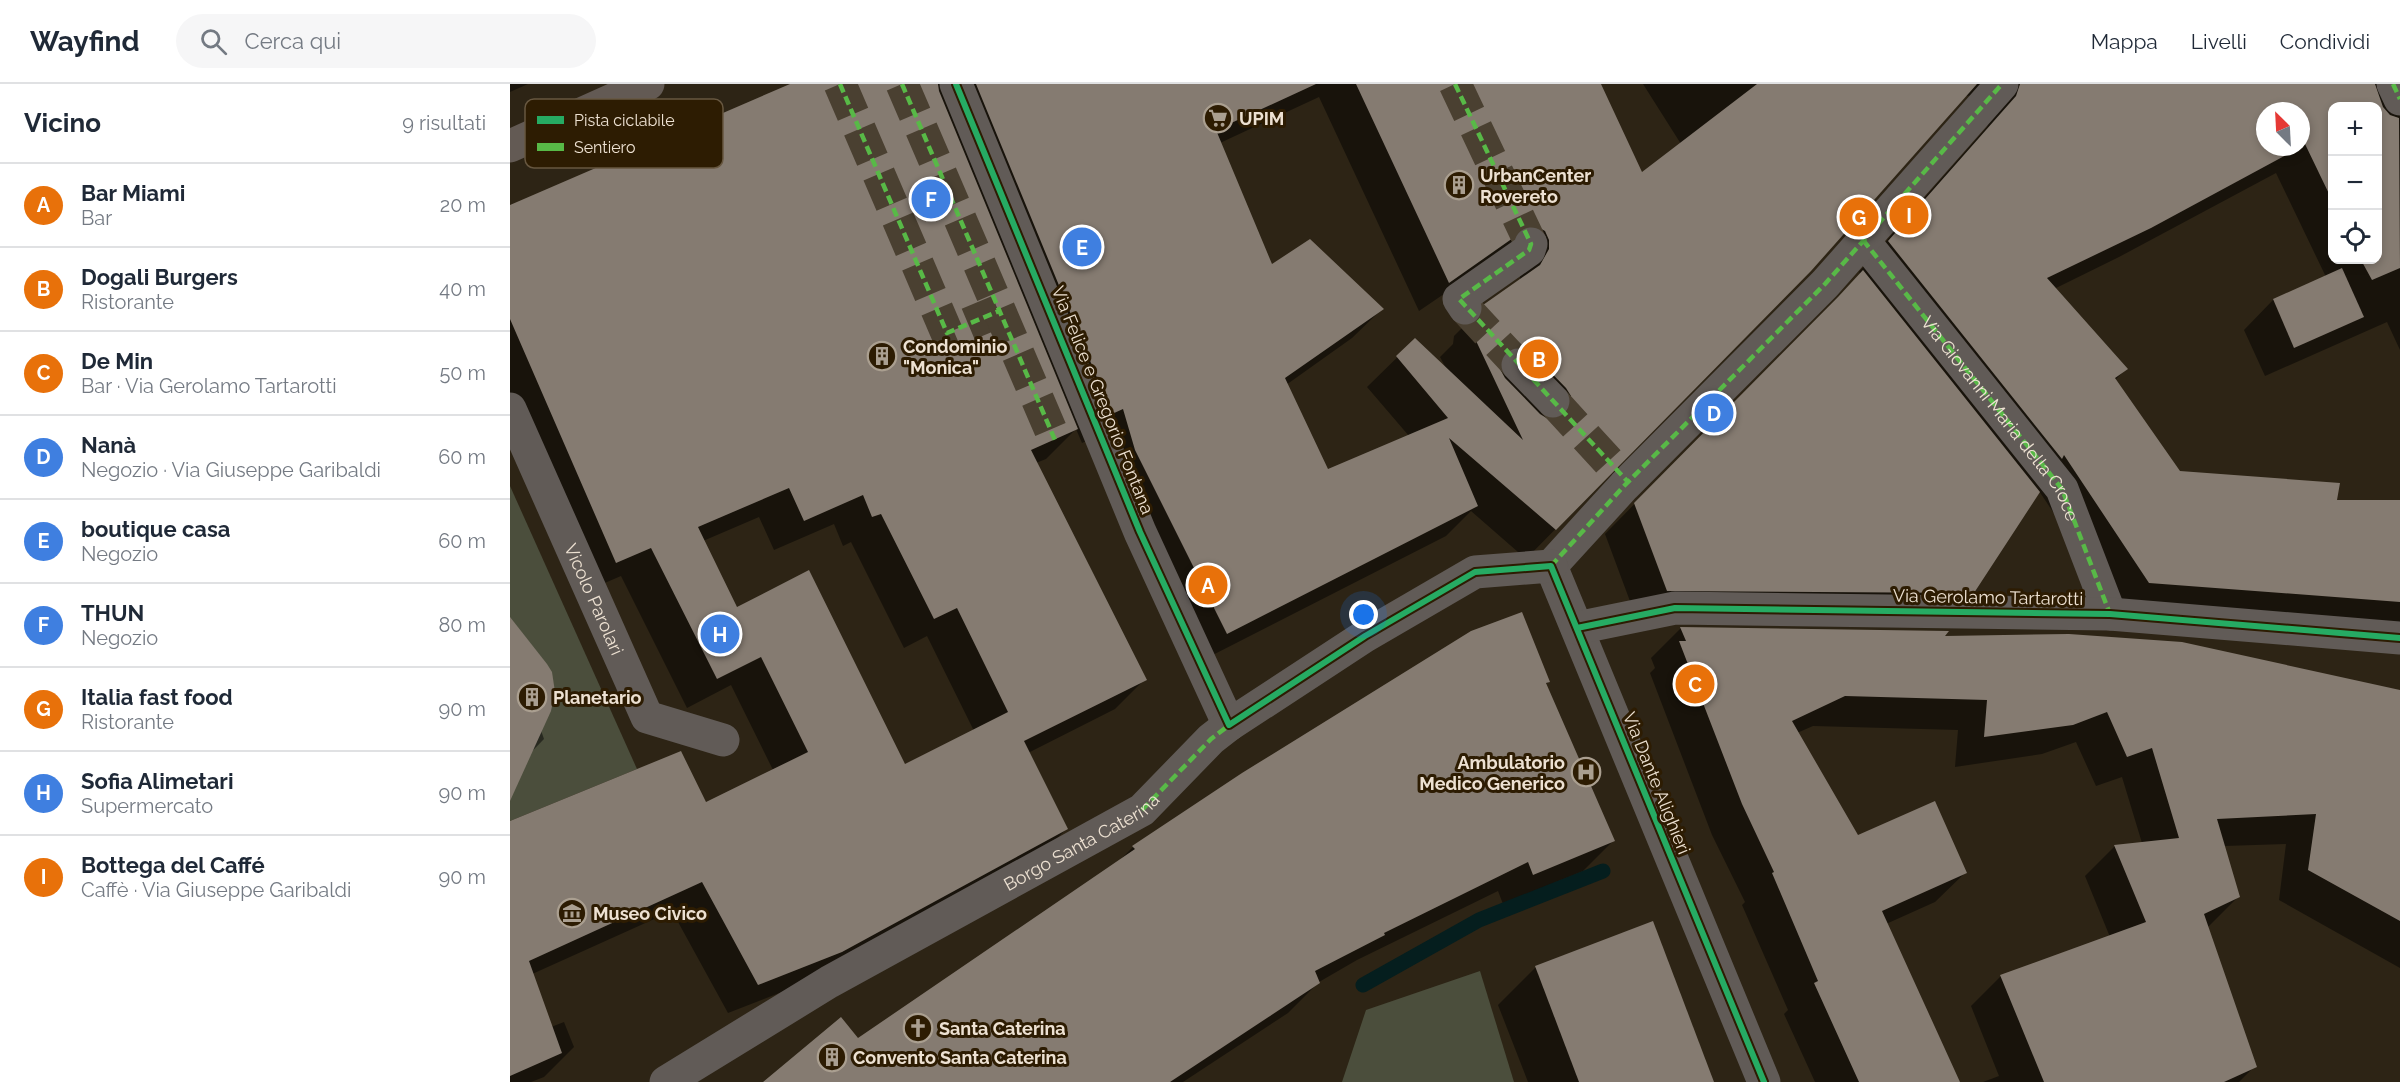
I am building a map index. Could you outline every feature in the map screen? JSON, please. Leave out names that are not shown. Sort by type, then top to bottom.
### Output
[{"type":"main road","points":[[615,99],[648,84]]},
{"type":"main road","points":[[510,146],[525,139]]},
{"type":"street","name":"Via Felice e Gregorio Fontana","points":[[956,84],[1140,532],[1229,725]]},
{"type":"street","points":[[1551,566],[1623,477],[1774,337],[1826,284],[2001,84]]},
{"type":"street","points":[[2393,84],[2400,99]]},
{"type":"street","name":"Via Giovanni Maria della Croce","points":[[1863,240],[2062,489],[2109,614]]},
{"type":"street","points":[[1465,308],[1459,299],[1529,250],[1530,244]]},
{"type":"street","points":[[1518,364],[1553,400]]},
{"type":"street","name":"Vicolo Parolari","points":[[510,409],[647,717],[723,740]]},
{"type":"street","name":"Borgo Santa Caterina","points":[[666,1082],[829,982],[1142,810],[1210,739],[1365,636],[1475,572],[1551,566]]},
{"type":"street","name":"Via Dante Alighieri","points":[[1551,566],[1764,1082]]},
{"type":"street","name":"Via Gerolamo Tartarotti","points":[[1577,628],[1675,608],[2109,614],[2400,638]]},
{"type":"green space","points":[[510,486],[637,769],[510,821]]},
{"type":"green space","points":[[1480,971],[1514,1082],[1342,1082],[1366,1010]]},
{"type":"building","points":[[790,84],[938,84],[1078,429],[1031,450],[1147,680],[1024,741],[1068,829],[842,952],[758,985],[702,882],[529,961],[562,1053],[510,1076],[510,821],[681,751],[706,802],[808,752],[761,657],[717,679],[651,548],[616,563],[510,319],[510,205],[596,168],[723,168],[723,113]],"holes":[[[789,488],[804,521],[863,495],[872,517],[881,514],[934,619],[957,608],[1008,712],[905,764],[809,570],[737,607],[698,527]]]},
{"type":"building","points":[[976,84],[1316,84],[1216,130],[1272,264],[1310,239],[1384,309],[1285,378],[1328,469],[1448,418],[1396,356],[1415,338],[1523,440],[1469,326],[1481,317],[1483,305],[1540,265],[1549,249],[1549,240],[1545,231],[1536,226],[1527,226],[1518,230],[1513,238],[1449,283],[1356,84],[1601,84],[1642,172],[1757,84],[1977,84],[1811,271],[1556,530],[1449,438],[1478,506],[1227,634],[1135,450],[1123,409],[1112,414]],"holes":[[[1514,347],[1523,347],[1531,352],[1566,388],[1571,396],[1571,406],[1566,415],[1557,419],[1548,419],[1540,414],[1505,378],[1500,369],[1500,359],[1505,351]]]},
{"type":"building","points":[[2020,84],[2375,84],[2381,102],[2328,102],[2328,192],[2310,154],[2310,102],[2256,102],[2256,156],[2284,156],[2151,228],[2047,278],[2128,369],[2115,378],[2180,471],[2340,483],[2337,500],[2400,500],[2400,602],[2149,583],[2064,455],[2062,459],[1888,241],[2016,96]]},
{"type":"building","points":[[2382,104],[2390,115],[2399,118],[2400,268],[2372,280],[2363,264],[2382,264]]},
{"type":"building","points":[[2342,268],[2364,317],[2294,348],[2273,299]]},
{"type":"building","points":[[1863,270],[2040,492],[1974,593],[1667,591],[1634,503]]},
{"type":"building","points":[[1522,612],[1550,682],[1546,683],[1615,841],[1533,875],[1528,862],[1384,933],[1385,935],[1315,971],[1320,983],[1170,1082],[763,1082],[841,1017],[858,1038],[1135,849],[1132,846],[1242,773],[1471,631]]},
{"type":"building","name":"Planetario","points":[[510,617],[552,672],[555,692],[551,711],[510,801]]},
{"type":"building","points":[[1680,627],[1949,631],[1945,636],[2069,634],[2182,642],[2400,690],[2400,921],[2308,870],[2316,814],[2217,819],[2240,897],[2204,914],[2257,1067],[2224,1082],[2044,1082],[2000,975],[2146,922],[2114,845],[2179,838],[2152,748],[2127,757],[2107,712],[2073,725],[1984,737],[1987,700],[1845,696],[1792,721],[1858,835],[1935,801],[1967,873],[1882,911],[1960,1082],[1859,1082],[1814,983],[1818,981],[1772,873],[1774,872],[1742,804],[1679,641],[1686,641]]},
{"type":"building","points":[[1653,921],[1714,1082],[1579,1082],[1535,966]]},
{"type":"waterway","points":[[1363,985],[1479,920],[1603,871]]},
{"type":"tunnel","points":[[840,84],[947,333],[999,311]]},
{"type":"tunnel","points":[[902,84],[1055,440]]},
{"type":"tunnel","points":[[1455,84],[1531,244]]},
{"type":"tunnel","points":[[1465,308],[1518,365]]},
{"type":"tunnel","points":[[1553,401],[1618,472]]},
{"type":"marked path","points":[[840,84],[947,333],[999,311]]},
{"type":"marked path","points":[[902,84],[1055,440]]},
{"type":"marked path","points":[[1455,84],[1531,244],[1529,250],[1459,299],[1628,482]]},
{"type":"marked path","points":[[1551,566],[1624,486],[1825,284],[2002,84]]},
{"type":"marked path","points":[[2393,84],[2400,99]]},
{"type":"marked path","points":[[1863,240],[2062,489],[2110,614]]},
{"type":"marked path","points":[[1142,810],[1211,739],[1232,723]]},
{"type":"cycle path","points":[[956,84],[1140,532],[1229,725],[1365,636],[1475,572],[1551,566],[1764,1082]]},
{"type":"cycle path","points":[[1577,628],[1675,608],[2110,614],[2400,638]]},
{"type":"place","name":"UPIM","points":[[1218,118]]},
{"type":"place","name":"UrbanCenter Rovereto","points":[[1459,185]]},
{"type":"place","name":"THUN","points":[[931,199]]},
{"type":"place","name":"Bottega del Caffé","points":[[1909,215]]},
{"type":"place","name":"Italia fast food","points":[[1859,217]]},
{"type":"place","name":"boutique casa","points":[[1082,247]]},
{"type":"place","name":"Condominio \"Monica\"","points":[[882,356]]},
{"type":"place","name":"Dogali Burgers","points":[[1539,359]]},
{"type":"place","name":"Nanà","points":[[1714,413]]},
{"type":"place","name":"Bar Miami","points":[[1208,585]]},
{"type":"place","name":"Sofia Alimetari","points":[[720,634]]},
{"type":"place","name":"De Min","points":[[1695,684]]},
{"type":"place","name":"Planetario","points":[[532,697]]},
{"type":"place","name":"Ambulatorio Medico Generico","points":[[1586,772]]},
{"type":"place","name":"Museo Civico","points":[[572,913]]},
{"type":"place","name":"Santa Caterina","points":[[918,1028]]},
{"type":"place","name":"Convento Santa Caterina","points":[[832,1057]]}]
